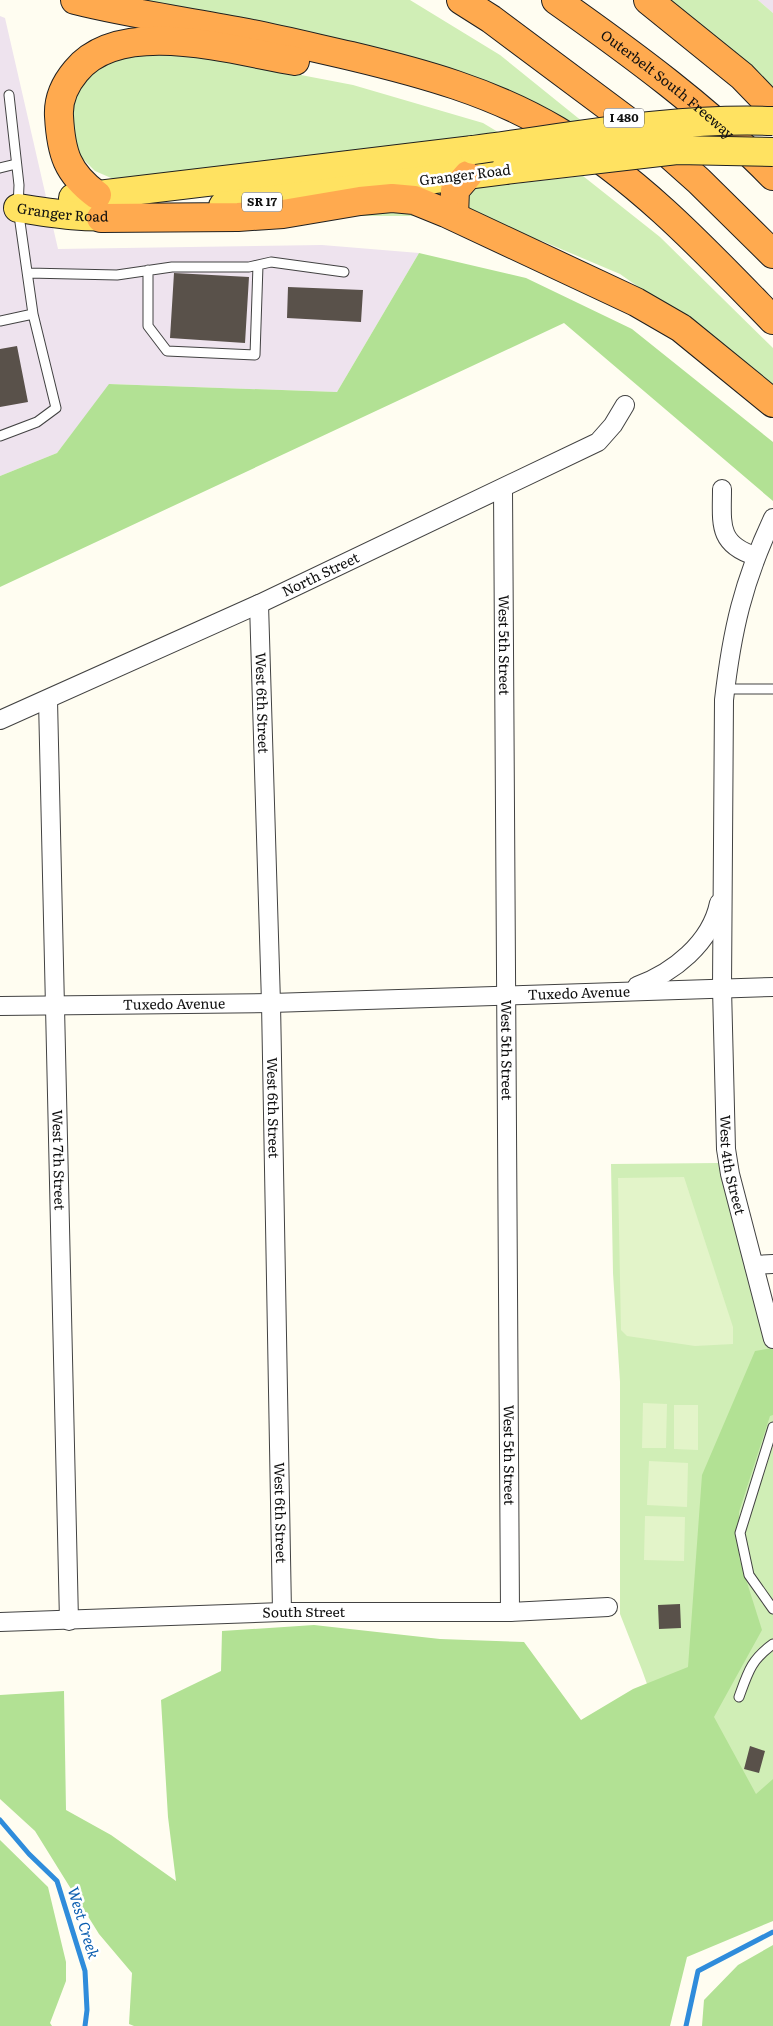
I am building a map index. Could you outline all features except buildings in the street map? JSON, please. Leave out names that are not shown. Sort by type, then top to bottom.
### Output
[{"type":"highway","points":[[75,0],[138,14],[243,32],[412,70],[498,100],[554,129],[581,146],[638,189],[686,232],[773,320]]},
{"type":"highway","name":"I 480","points":[[460,0],[507,30],[653,140],[699,181],[773,254]]},
{"type":"highway","name":"Outerbelt South Freeway","points":[[556,0],[663,81],[726,133],[773,176]]},
{"type":"highway","points":[[648,0],[742,76],[773,108]]},
{"type":"highway","points":[[376,62],[315,64],[172,40],[130,41],[112,46],[80,66],[62,92],[59,112],[64,152],[71,169],[99,206],[238,217],[283,214],[360,201],[392,198],[414,200],[454,216],[636,302],[681,328],[773,403]]},
{"type":"highway","points":[[454,216],[455,190],[470,162]]},
{"type":"main road","name":"Granger Road","points":[[9,208],[70,217],[99,206],[255,178],[470,162],[665,125],[713,120],[773,121]]},
{"type":"main road","name":"Granger Road","points":[[470,162],[505,170],[677,150],[773,152]]},
{"type":"street","name":"North Street","points":[[0,720],[259,604],[598,442],[613,425],[625,405]]},
{"type":"street","name":"West 5th Street","points":[[503,488],[510,1612]]},
{"type":"street","points":[[722,488],[724,534],[732,546],[755,556]]},
{"type":"street","points":[[722,988],[725,689],[734,624],[755,556],[772,525]]},
{"type":"street","name":"West 6th Street","points":[[259,604],[271,1003],[282,1612]]},
{"type":"street","name":"West 7th Street","points":[[48,700],[69,1621]]},
{"type":"street","points":[[616,991],[666,974],[685,958],[705,935],[717,912],[722,885]]},
{"type":"street","name":"Tuxedo Avenue","points":[[0,1006],[271,1003],[506,994],[773,987]]},
{"type":"street","name":"West 4th Street","points":[[722,988],[726,1149],[730,1174],[773,1339]]},
{"type":"street","points":[[754,1265],[773,1264]]},
{"type":"street","name":"South Street","points":[[0,1622],[282,1612],[510,1612],[608,1607]]},
{"type":"lane","points":[[0,436],[37,422],[56,408],[33,314],[28,273],[9,208],[16,164],[9,96]]},
{"type":"lane","points":[[0,168],[16,164]]},
{"type":"lane","points":[[28,273],[117,275],[172,267],[258,265],[271,262],[344,272]]},
{"type":"lane","points":[[148,270],[148,326],[167,352],[255,355],[258,265]]},
{"type":"lane","points":[[0,320],[33,314]]},
{"type":"lane","points":[[725,689],[773,689]]},
{"type":"lane","points":[[773,1427],[740,1533],[749,1575],[773,1609]]},
{"type":"lane","points":[[740,1697],[752,1663],[773,1644]]},
{"type":"shaded area","points":[[758,0],[773,0],[773,13]]},
{"type":"shaded area","points":[[0,16],[5,18],[58,249],[322,245],[419,253],[337,392],[110,384],[57,453],[0,476]]},
{"type":"green space","points":[[136,0],[410,0],[500,55],[583,122],[560,125]]},
{"type":"green space","points":[[648,0],[758,0],[773,13],[773,109]]},
{"type":"green space","points":[[147,49],[238,63],[353,85],[483,123],[498,132],[139,180],[118,181],[95,171],[75,151],[69,115],[74,95],[91,70]]},
{"type":"green space","points":[[583,176],[660,237],[773,348],[773,386],[755,369],[620,274],[542,241],[417,216],[304,216],[303,208]]},
{"type":"green space","points":[[419,253],[526,278],[632,329],[773,442],[773,501],[564,323],[0,587],[0,476],[57,453],[109,384],[337,392]]},
{"type":"green space","points":[[720,1163],[773,1340],[773,1883],[717,1879],[620,1614],[620,1382],[613,1273],[611,1164]]},
{"type":"green space","points":[[684,1177],[733,1327],[733,1344],[695,1346],[627,1336],[621,1330],[618,1178]]},
{"type":"green space","points":[[773,1348],[773,1415],[770,1416],[739,1512],[739,1557],[762,1630],[714,1717],[756,1794],[773,1779],[773,1921],[687,1957],[670,2026],[134,2026],[129,2024],[132,1973],[99,1934],[35,1831],[0,1799],[0,1695],[64,1691],[66,1810],[111,1835],[176,1881],[168,1817],[161,1700],[221,1671],[222,1631],[314,1625],[440,1639],[524,1642],[581,1720],[633,1689],[688,1667],[702,1475],[755,1351]]},
{"type":"green space","points":[[643,1403],[667,1404],[666,1448],[642,1448]]},
{"type":"green space","points":[[674,1405],[698,1405],[698,1450],[674,1449]]},
{"type":"green space","points":[[649,1461],[688,1463],[687,1507],[647,1505]]},
{"type":"green space","points":[[645,1516],[685,1517],[684,1561],[644,1560]]},
{"type":"green space","points":[[0,1840],[48,1887],[66,1962],[66,1981],[50,2023],[52,2026],[0,2026]]},
{"type":"green space","points":[[773,1945],[773,2026],[702,2026],[704,2000],[738,1965]]},
{"type":"waterway","name":"West Creek","points":[[0,1820],[29,1854],[57,1881],[85,1971],[87,2010],[85,2026]]},
{"type":"waterway","name":"West Creek","points":[[686,2026],[698,1971],[773,1932]]}]
